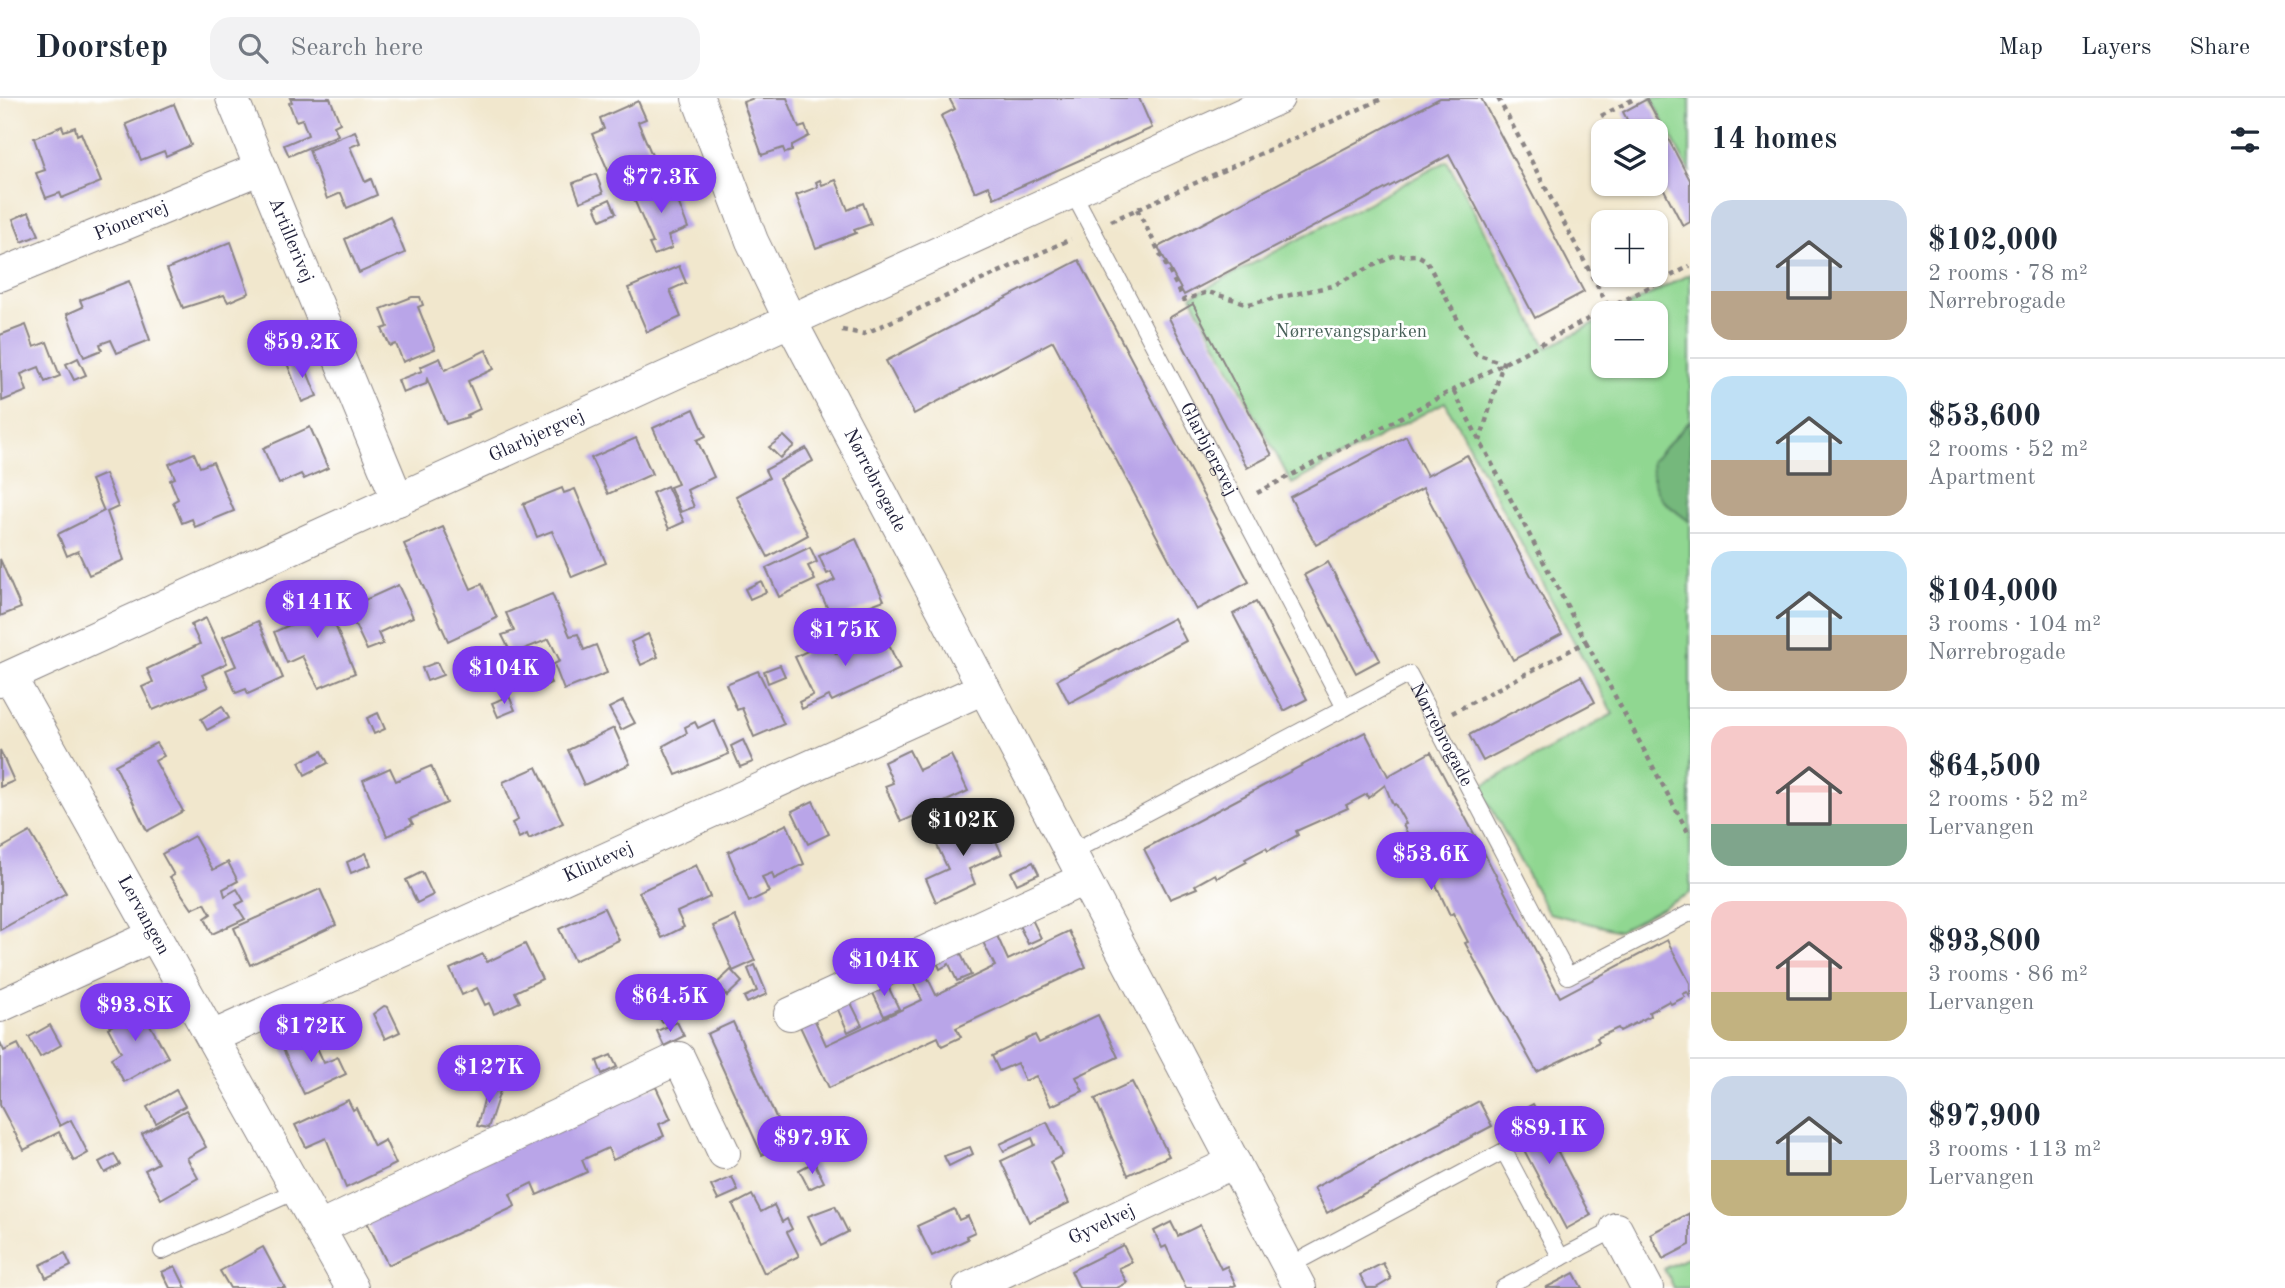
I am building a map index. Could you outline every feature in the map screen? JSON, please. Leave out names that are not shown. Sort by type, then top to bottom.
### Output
[{"type":"street","name":"Artillerivej","points":[[232,98],[398,500]]},
{"type":"street","name":"Nørrebrogade","points":[[698,98],[752,241],[790,320],[1295,1277]]},
{"type":"street","name":"Glarbjergvej","points":[[5,679],[1278,98]]},
{"type":"street","name":"Pionervej","points":[[0,275],[261,168]]},
{"type":"street","name":"Lervangen","points":[[5,679],[155,935],[352,1288]]},
{"type":"street","name":"Klintevej","points":[[212,1037],[984,688]]},
{"type":"street","name":"Nørrebrogade","points":[[790,1014],[1077,866]]},
{"type":"street","points":[[0,1006],[155,935]]},
{"type":"street","points":[[319,1228],[679,1058],[724,1153]]},
{"type":"street","name":"Gyvelvej","points":[[969,1288],[1234,1162]]},
{"type":"street","points":[[1616,1229],[1647,1288]]},
{"type":"lane","name":"Glarbjergvej","points":[[1072,191],[1345,708]]},
{"type":"lane","name":"Nørrebrogade","points":[[1077,866],[1345,708],[1409,674],[1568,976],[1690,913]]},
{"type":"lane","points":[[1295,1277],[1504,1151],[1561,1258]]},
{"type":"lane","points":[[162,1251],[298,1190]]},
{"type":"lane","points":[[1503,1288],[1616,1229]]},
{"type":"path","points":[[1498,98],[1605,301]]},
{"type":"path","points":[[1601,116],[1636,98]]},
{"type":"path","points":[[1137,209],[1184,300],[1208,292],[1250,304],[1332,286],[1393,256],[1417,255],[1434,271],[1476,354],[1503,363]]},
{"type":"path","points":[[1622,301],[1690,266]]},
{"type":"path","points":[[1237,504],[1591,317]]},
{"type":"path","points":[[1480,441],[1503,363]]},
{"type":"path","points":[[1453,390],[1690,836]]},
{"type":"path","points":[[1434,722],[1586,642]]},
{"type":"green space","points":[[1651,98],[1690,98],[1690,173],[1668,131],[1668,119],[1662,119]]},
{"type":"green space","name":"Nørrevangsparken","points":[[1447,161],[1547,348],[1591,325],[1591,378],[1668,378],[1668,301],[1637,301],[1690,274],[1690,893],[1619,931],[1548,913],[1480,787],[1613,714],[1445,402],[1292,484],[1191,296]]},
{"type":"green space","points":[[1690,421],[1690,522],[1657,492],[1651,462]]},
{"type":"green space","points":[[1690,1256],[1690,1288],[1674,1288],[1664,1269]]},
{"type":"building","points":[[290,98],[330,98],[340,123],[334,126],[338,135],[289,156],[284,145],[308,135],[302,119],[296,121],[289,103],[292,102]]},
{"type":"building","points":[[754,98],[787,98],[799,128],[805,126],[809,136],[792,145],[792,151],[785,153],[783,148],[762,155],[743,102]]},
{"type":"building","points":[[949,98],[1139,98],[1152,128],[994,198],[989,186],[975,192],[941,116],[955,109]]},
{"type":"building","points":[[1440,98],[1481,98],[1584,292],[1535,318],[1449,155],[1184,295],[1158,247]]},
{"type":"building","points":[[1647,99],[1658,119],[1627,119],[1623,112]]},
{"type":"building","points":[[638,101],[646,119],[638,122],[654,160],[623,173],[622,170],[610,175],[592,134],[604,129],[600,118]]},
{"type":"building","points":[[174,104],[191,145],[166,156],[164,151],[141,160],[126,124]]},
{"type":"building","points":[[62,126],[64,131],[75,127],[77,135],[81,133],[101,182],[62,198],[60,193],[46,198],[36,173],[45,170],[34,138]]},
{"type":"building","points":[[355,131],[360,143],[350,147],[365,182],[371,179],[377,195],[347,208],[341,193],[327,199],[309,150]]},
{"type":"building","points":[[1668,139],[1690,180],[1690,222],[1683,226],[1667,196]]},
{"type":"building","points":[[596,174],[603,193],[580,202],[573,183]]},
{"type":"building","points":[[670,180],[688,228],[668,236],[672,248],[654,255],[649,244],[653,243],[633,197]]},
{"type":"building","points":[[820,180],[822,185],[836,180],[848,210],[863,203],[871,224],[854,230],[856,233],[816,248],[796,195],[818,187],[816,182]]},
{"type":"building","points":[[610,199],[616,213],[601,220],[595,206]]},
{"type":"building","points":[[29,212],[39,235],[22,242],[13,219]]},
{"type":"building","points":[[390,216],[405,253],[359,273],[345,239]]},
{"type":"building","points":[[231,242],[249,293],[228,302],[224,295],[183,308],[167,269]]},
{"type":"building","points":[[1079,260],[1249,582],[1196,610],[1053,341],[914,414],[886,361]]},
{"type":"building","points":[[679,266],[686,283],[670,290],[681,317],[647,332],[628,288]]},
{"type":"building","points":[[129,281],[150,340],[117,353],[111,340],[100,344],[102,350],[84,357],[67,314],[83,307],[80,300]]},
{"type":"building","points":[[412,297],[420,297],[423,305],[418,307],[435,349],[403,362],[396,344],[390,346],[382,329],[388,327],[381,309]]},
{"type":"building","points":[[1193,304],[1272,455],[1247,468],[1169,318]]},
{"type":"building","points":[[26,325],[34,347],[47,342],[60,376],[45,382],[39,367],[21,374],[27,391],[2,401],[0,335]]},
{"type":"building","points":[[486,350],[494,369],[468,381],[480,409],[467,415],[468,417],[446,424],[427,379],[426,384],[403,393],[398,380],[422,371],[420,367],[440,358],[445,370]]},
{"type":"building","points":[[301,357],[317,396],[302,402],[287,363]]},
{"type":"building","points":[[78,358],[86,375],[74,380],[66,364]]},
{"type":"building","points":[[694,409],[706,436],[697,440],[714,477],[687,490],[694,507],[681,512],[670,487],[678,484],[653,428]]},
{"type":"building","points":[[310,427],[328,468],[304,479],[301,474],[279,484],[263,448]]},
{"type":"building","points":[[784,436],[794,446],[780,458],[769,447]]},
{"type":"building","points":[[1406,436],[1427,476],[1467,455],[1562,634],[1513,660],[1423,488],[1316,545],[1290,497]]},
{"type":"building","points":[[636,438],[652,474],[608,494],[591,458]]},
{"type":"building","points":[[806,448],[813,461],[779,479],[808,535],[768,557],[736,496],[769,478],[765,470]]},
{"type":"building","points":[[194,453],[200,467],[213,462],[234,511],[195,527],[192,519],[182,523],[173,502],[178,499],[170,480],[175,478],[169,464]]},
{"type":"building","points":[[105,474],[118,507],[107,512],[124,560],[89,575],[78,551],[67,556],[58,534],[104,511],[91,480]]},
{"type":"building","points":[[667,486],[684,522],[669,529],[652,493]]},
{"type":"building","points":[[562,488],[564,493],[575,489],[606,563],[572,577],[552,531],[537,537],[523,504]]},
{"type":"building","points":[[443,527],[471,589],[482,584],[497,618],[448,641],[404,544]]},
{"type":"building","points":[[856,539],[884,600],[833,620],[818,588],[835,580],[831,572],[827,574],[819,556]]},
{"type":"building","points":[[810,547],[817,562],[808,566],[815,580],[779,597],[766,568]]},
{"type":"building","points":[[0,559],[21,608],[0,616]]},
{"type":"building","points":[[1328,562],[1380,660],[1356,673],[1304,575]]},
{"type":"building","points":[[322,581],[338,618],[333,620],[355,673],[319,688],[302,656],[287,663],[274,632],[314,614],[303,588]]},
{"type":"building","points":[[761,581],[766,592],[750,599],[745,589]]},
{"type":"building","points":[[398,585],[413,617],[378,633],[383,644],[367,650],[347,608]]},
{"type":"building","points":[[552,594],[570,636],[578,634],[584,650],[596,645],[607,673],[564,690],[554,664],[560,661],[549,639],[524,649],[533,672],[523,677],[502,635],[514,631],[506,613]]},
{"type":"building","points":[[1256,602],[1307,699],[1284,711],[1233,614]]},
{"type":"building","points":[[206,618],[227,663],[202,675],[208,687],[153,710],[142,687],[153,682],[147,669],[200,644],[191,625]]},
{"type":"building","points":[[1174,618],[1186,641],[1069,703],[1057,680]]},
{"type":"building","points":[[258,621],[283,678],[248,694],[246,689],[236,693],[226,670],[236,666],[223,637]]},
{"type":"building","points":[[883,632],[900,669],[832,701],[829,696],[802,709],[799,702],[813,695],[795,657],[830,640],[836,654]]},
{"type":"building","points":[[648,634],[658,657],[641,665],[631,642]]},
{"type":"building","points":[[437,662],[443,675],[427,681],[422,668]]},
{"type":"building","points":[[780,665],[785,676],[768,683],[764,671]]},
{"type":"building","points":[[758,671],[784,724],[754,737],[742,708],[737,710],[726,684]]},
{"type":"building","points":[[546,672],[551,683],[535,690],[530,679]]},
{"type":"building","points":[[1581,676],[1595,702],[1483,761],[1469,735]]},
{"type":"building","points":[[509,696],[515,710],[498,717],[492,703]]},
{"type":"building","points":[[623,701],[635,723],[621,730],[609,708]]},
{"type":"building","points":[[222,706],[229,718],[207,730],[201,719]]},
{"type":"building","points":[[378,713],[385,729],[374,734],[367,718]]},
{"type":"building","points":[[714,720],[729,754],[676,775],[663,746],[687,733],[685,727],[695,722],[698,728]]},
{"type":"building","points":[[614,728],[630,764],[584,785],[568,750]]},
{"type":"building","points":[[1365,732],[1388,776],[1431,752],[1560,997],[1667,940],[1690,983],[1690,997],[1687,992],[1683,994],[1685,997],[1671,1004],[1669,1001],[1649,1012],[1650,1016],[1620,1031],[1618,1028],[1597,1038],[1599,1042],[1537,1072],[1465,943],[1468,942],[1453,913],[1450,915],[1385,785],[1368,798],[1367,794],[1346,805],[1348,808],[1296,831],[1298,835],[1268,851],[1266,848],[1217,878],[1215,874],[1195,885],[1197,888],[1170,899],[1144,849]]},
{"type":"building","points":[[743,740],[753,762],[740,767],[731,746]]},
{"type":"building","points":[[156,743],[164,756],[155,761],[183,811],[147,831],[115,765]]},
{"type":"building","points":[[0,750],[14,781],[0,787]]},
{"type":"building","points":[[909,750],[919,770],[951,755],[968,791],[927,810],[934,825],[921,831],[914,816],[901,822],[885,786],[893,783],[884,762]]},
{"type":"building","points":[[322,751],[328,763],[305,775],[299,762]]},
{"type":"building","points":[[431,766],[447,803],[410,819],[413,824],[387,836],[363,780],[390,768],[396,781]]},
{"type":"building","points":[[537,767],[563,823],[529,839],[527,834],[519,838],[512,823],[518,820],[503,782]]},
{"type":"building","points":[[813,801],[829,834],[808,844],[792,811]]},
{"type":"building","points":[[985,817],[1002,854],[969,869],[975,884],[936,902],[926,879],[948,869],[935,841]]},
{"type":"building","points":[[787,824],[804,864],[774,879],[772,873],[762,877],[769,892],[749,902],[728,852]]},
{"type":"building","points":[[30,832],[66,893],[0,930],[0,849]]},
{"type":"building","points":[[194,836],[213,870],[228,862],[238,881],[223,889],[225,896],[237,889],[244,901],[236,905],[245,919],[212,934],[205,918],[211,914],[205,903],[192,909],[170,877],[174,875],[162,854]]},
{"type":"building","points":[[366,853],[371,865],[351,873],[347,862]]},
{"type":"building","points":[[1033,862],[1039,874],[1017,884],[1011,872]]},
{"type":"building","points":[[696,865],[710,897],[677,912],[684,927],[662,938],[639,892]]},
{"type":"building","points":[[422,872],[433,895],[417,903],[406,880]]},
{"type":"building","points":[[320,889],[336,925],[250,965],[234,928]]},
{"type":"building","points":[[604,908],[619,940],[574,961],[559,929]]},
{"type":"building","points":[[1029,913],[1041,938],[1028,944],[1016,919]]},
{"type":"building","points":[[735,916],[755,961],[733,971],[713,926]]},
{"type":"building","points":[[994,929],[1008,960],[1069,931],[1086,967],[956,1028],[961,1037],[942,1046],[938,1037],[829,1088],[797,1020],[812,1014],[826,1045],[922,1000],[907,970],[921,964],[936,995],[995,966],[980,936]]},
{"type":"building","points":[[525,944],[542,979],[515,992],[520,1002],[494,1014],[489,1003],[485,1005],[477,988],[462,995],[450,969],[483,954],[487,962]]},
{"type":"building","points":[[957,946],[971,975],[957,981],[949,964],[940,969],[935,958]]},
{"type":"building","points":[[755,965],[767,994],[747,1003],[744,997],[757,991],[748,969]]},
{"type":"building","points":[[731,970],[742,982],[727,996],[716,984]]},
{"type":"building","points":[[885,980],[899,1009],[884,1016],[870,987]]},
{"type":"building","points":[[657,983],[671,1018],[662,1022],[643,989]]},
{"type":"building","points":[[848,997],[862,1025],[848,1032],[835,1003]]},
{"type":"building","points":[[135,998],[168,1057],[124,1082],[111,1058],[121,1052],[108,1028],[126,1018],[120,1006]]},
{"type":"building","points":[[384,1006],[388,1007],[400,1032],[385,1039],[373,1014]]},
{"type":"building","points":[[1098,1015],[1118,1057],[1076,1077],[1083,1091],[1051,1106],[1036,1076],[1025,1081],[1017,1063],[999,1071],[992,1056],[1035,1035],[1039,1043]]},
{"type":"building","points":[[677,1022],[684,1036],[664,1046],[657,1031]]},
{"type":"building","points":[[733,1022],[788,1144],[762,1155],[707,1034]]},
{"type":"building","points":[[50,1025],[61,1045],[40,1057],[29,1037]]},
{"type":"building","points":[[310,1032],[324,1063],[338,1057],[346,1074],[304,1094],[281,1045]]},
{"type":"building","points":[[0,1042],[4,1051],[18,1044],[60,1126],[71,1120],[88,1153],[74,1161],[59,1132],[24,1150],[0,1105]]},
{"type":"building","points":[[611,1055],[617,1067],[602,1074],[597,1061]]},
{"type":"building","points":[[489,1082],[502,1085],[488,1128],[477,1126]]},
{"type":"building","points":[[1132,1082],[1169,1156],[1128,1175],[1095,1099]]},
{"type":"building","points":[[644,1087],[646,1091],[656,1087],[671,1119],[659,1124],[664,1136],[613,1160],[608,1148],[582,1160],[587,1172],[537,1195],[532,1183],[510,1194],[515,1206],[512,1208],[388,1265],[364,1216]]},
{"type":"building","points":[[176,1090],[185,1106],[156,1123],[147,1107]]},
{"type":"building","points":[[348,1100],[353,1110],[356,1108],[374,1146],[385,1140],[396,1164],[346,1188],[326,1138],[306,1147],[295,1125]]},
{"type":"building","points":[[1479,1101],[1492,1126],[1327,1213],[1314,1188]]},
{"type":"building","points":[[1533,1104],[1591,1215],[1566,1229],[1507,1118]]},
{"type":"building","points":[[186,1110],[206,1147],[187,1158],[198,1178],[161,1199],[145,1170],[158,1163],[142,1134]]},
{"type":"building","points":[[1047,1122],[1063,1155],[1050,1162],[1069,1203],[1029,1222],[1001,1161],[1035,1145],[1032,1138],[1004,1151],[1000,1144]]},
{"type":"building","points":[[970,1147],[973,1154],[949,1166],[944,1156]]},
{"type":"building","points":[[114,1154],[120,1165],[105,1173],[99,1162]]},
{"type":"building","points":[[814,1162],[824,1182],[809,1189],[799,1170]]},
{"type":"building","points":[[732,1177],[738,1191],[718,1200],[711,1186]]},
{"type":"building","points":[[752,1195],[761,1212],[774,1205],[782,1222],[787,1219],[792,1229],[787,1232],[799,1256],[764,1273],[733,1205]]},
{"type":"building","points":[[835,1206],[848,1232],[822,1245],[808,1216]]},
{"type":"building","points":[[954,1209],[959,1220],[968,1216],[975,1232],[966,1236],[968,1239],[932,1256],[917,1226]]},
{"type":"building","points":[[1690,1213],[1690,1245],[1663,1259],[1650,1234]]},
{"type":"building","points":[[1171,1222],[1178,1236],[1200,1225],[1221,1269],[1227,1266],[1236,1285],[1229,1288],[1186,1288],[1166,1246],[1162,1248],[1154,1231]]},
{"type":"building","points":[[1123,1245],[1132,1262],[1119,1268],[1127,1283],[1117,1288],[1079,1288],[1071,1271]]},
{"type":"building","points":[[263,1247],[285,1288],[230,1288],[220,1271]]},
{"type":"building","points":[[65,1253],[71,1266],[46,1278],[40,1265]]},
{"type":"building","points":[[1383,1263],[1391,1279],[1376,1288],[1367,1288],[1360,1275]]},
{"type":"building","points":[[175,1266],[186,1288],[170,1288],[162,1272]]},
{"type":"building","points":[[1574,1273],[1582,1288],[1545,1288]]}]
